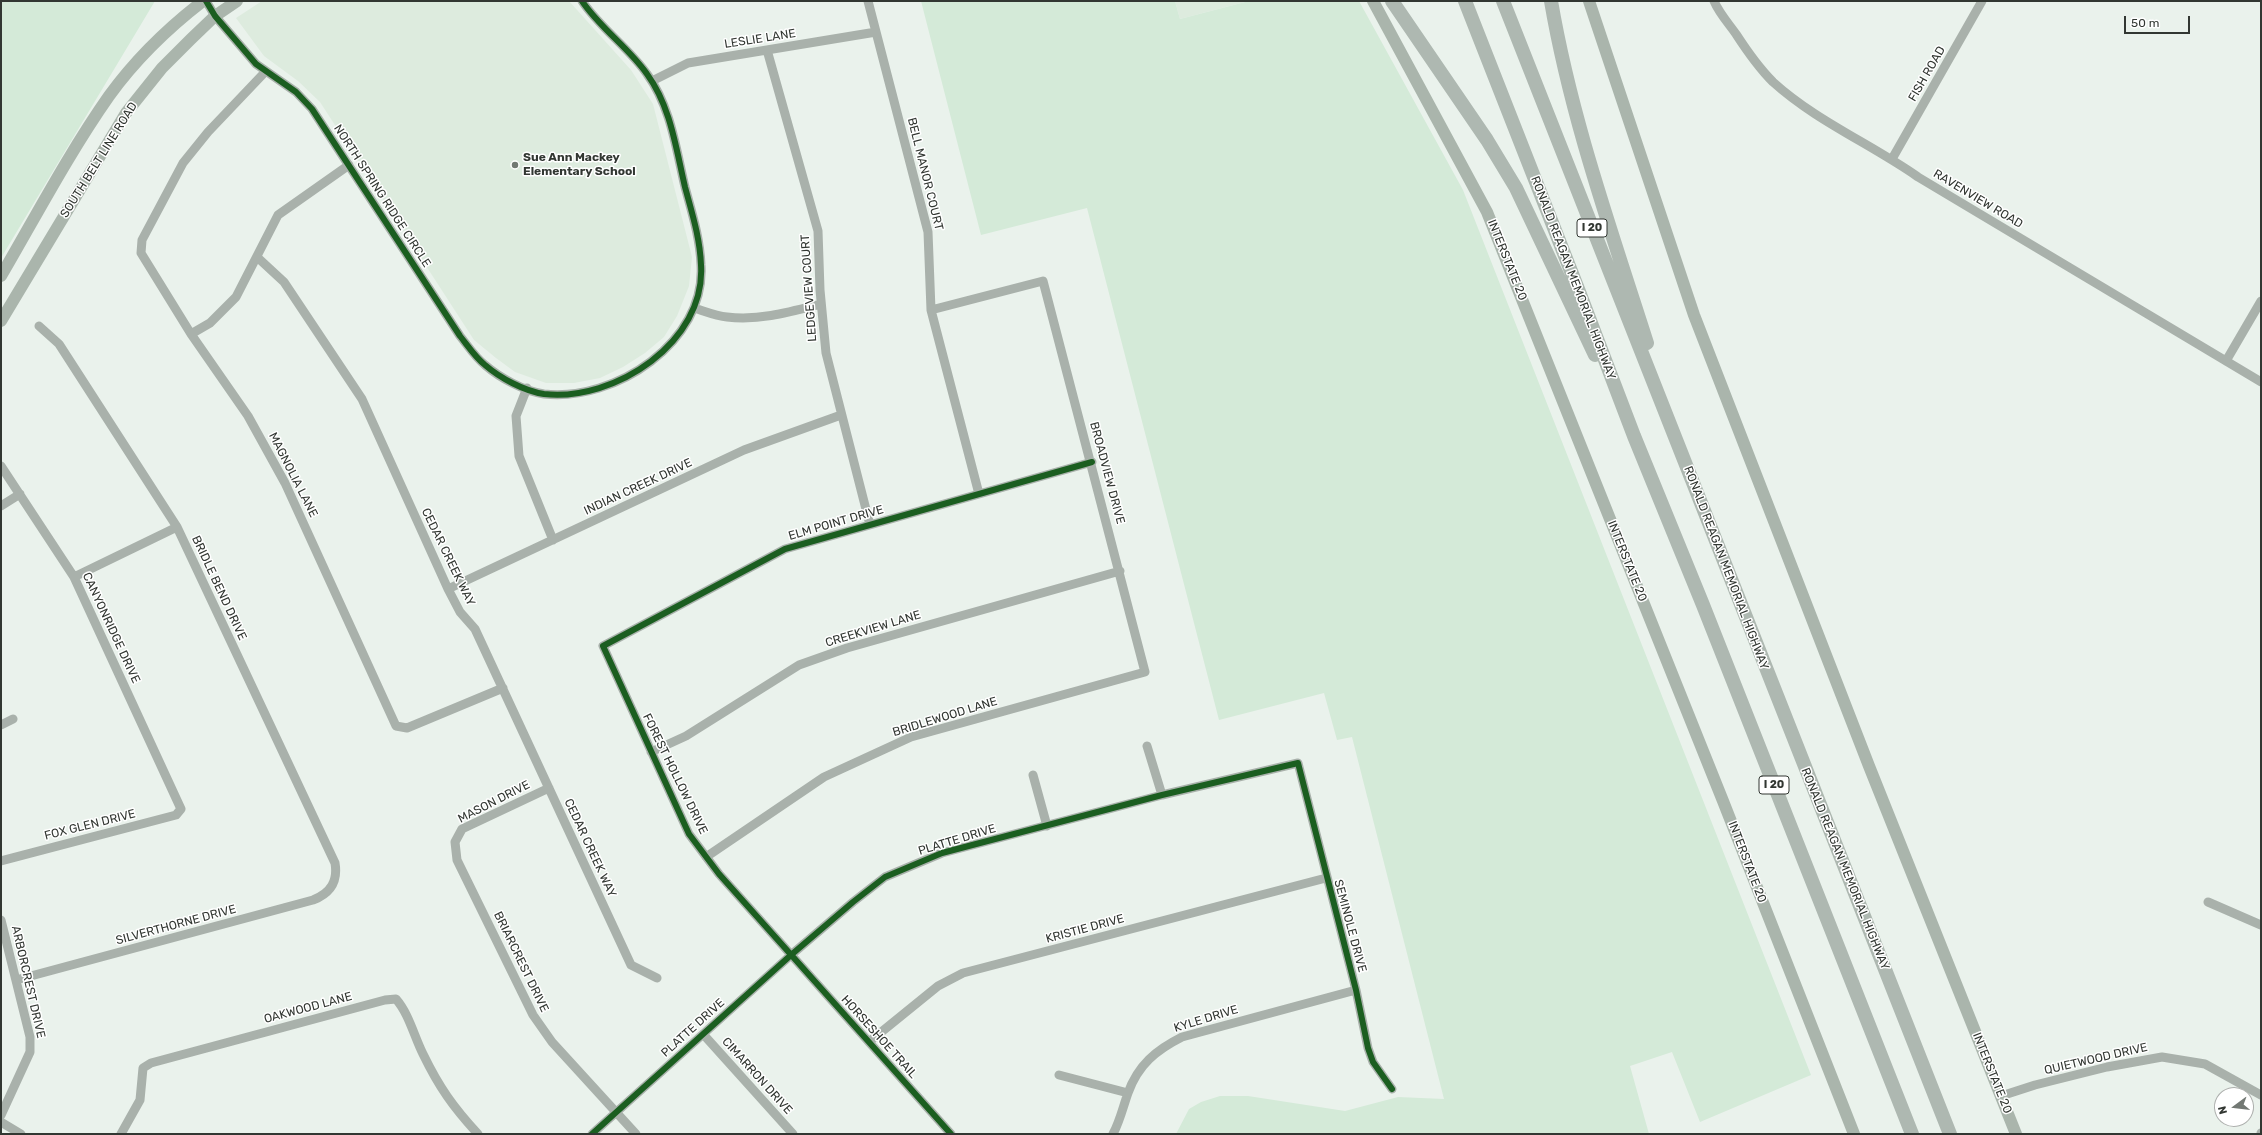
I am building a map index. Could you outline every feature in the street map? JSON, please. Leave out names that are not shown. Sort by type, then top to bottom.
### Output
[{"type":"highway","points":[[1392,1],[1487,140],[1516,188],[1634,436]]},
{"type":"highway","name":"RONALD REAGAN MEMORIAL HIGHWAY","points":[[1464,1],[1578,289],[1634,436],[1703,605],[1912,1134]]},
{"type":"highway","name":"RONALD REAGAN MEMORIAL HIGHWAY","points":[[1503,1],[1950,1134]]},
{"type":"highway","points":[[1550,1],[1560,56],[1574,111],[1682,456]]},
{"type":"main road","name":"SOUTH BELT LINE ROAD","points":[[1,276],[84,134],[110,95],[144,54],[178,21],[203,1]]},
{"type":"main road","name":"SOUTH BELT LINE ROAD","points":[[1,321],[126,113],[162,68],[215,16],[237,1]]},
{"type":"main road","name":"INTERSTATE 20","points":[[1373,1],[1487,212],[1723,801],[1854,1134]]},
{"type":"main road","name":"INTERSTATE 20","points":[[1589,1],[1694,315],[1869,766],[2016,1134]]},
{"type":"street","name":"NORTH SPRING RIDGE CIRCLE","points":[[206,1],[215,16],[256,64],[296,92],[312,109],[460,336],[484,365],[514,384],[543,394],[575,394],[605,387],[635,371],[664,351],[683,329],[694,308],[700,292],[698,241],[668,118],[660,92],[582,1]]},
{"type":"street","name":"BELL MANOR COURT","points":[[868,1],[928,232],[931,310],[979,494]]},
{"type":"street","name":"RAVENVIEW ROAD","points":[[1714,1],[1750,56],[1773,82],[1854,138],[1892,159],[1918,177],[2261,382]]},
{"type":"street","name":"FISH ROAD","points":[[1892,159],[1982,1]]},
{"type":"street","name":"LESLIE LANE","points":[[652,81],[688,63],[876,32]]},
{"type":"street","name":"LEDGEVIEW COURT","points":[[767,50],[818,231],[821,304],[826,353],[870,525]]},
{"type":"street","name":"MAGNOLIA LANE","points":[[266,71],[208,132],[183,163],[142,240],[141,253],[191,334],[248,416],[286,483],[396,726],[407,728],[503,688]]},
{"type":"street","points":[[191,334],[210,323],[236,297],[278,215],[348,165]]},
{"type":"street","name":"CEDAR CREEK WAY","points":[[256,257],[284,282],[362,399],[448,589],[460,612],[475,629],[631,966],[657,978]]},
{"type":"street","name":"BROADVIEW DRIVE","points":[[931,310],[1043,281],[1092,462],[1145,672]]},
{"type":"street","points":[[2226,361],[2261,301]]},
{"type":"street","points":[[694,308],[726,317],[750,319],[778,315],[821,304]]},
{"type":"street","name":"BRIDLE BEND DRIVE","points":[[39,326],[59,344],[177,527],[335,863],[335,882]]},
{"type":"street","points":[[527,388],[516,416],[519,456],[553,540]]},
{"type":"street","name":"INDIAN CREEK DRIVE","points":[[448,589],[744,450],[841,415]]},
{"type":"street","name":"ELM POINT DRIVE","points":[[603,646],[785,549],[1092,462]]},
{"type":"street","name":"CANYONRIDGE DRIVE","points":[[1,466],[74,577],[181,809]]},
{"type":"street","points":[[1,506],[20,494]]},
{"type":"street","points":[[74,577],[177,527]]},
{"type":"street","name":"CREEKVIEW LANE","points":[[651,752],[686,736],[799,665],[847,648],[1120,571]]},
{"type":"street","name":"FOREST HOLLOW DRIVE","points":[[603,646],[689,834],[719,874],[791,955]]},
{"type":"street","name":"BRIDLEWOOD LANE","points":[[706,857],[824,777],[910,737],[1145,672]]},
{"type":"street","points":[[1,725],[13,719]]},
{"type":"street","points":[[1147,746],[1162,795]]},
{"type":"street","name":"PLATTE DRIVE","points":[[592,1134],[791,955],[885,877],[942,853],[1162,795],[1298,763]]},
{"type":"street","name":"SEMINOLE DRIVE","points":[[1298,763],[1373,1062],[1392,1089]]},
{"type":"street","points":[[1034,775],[1047,826]]},
{"type":"street","name":"MASON DRIVE","points":[[455,842],[462,829],[549,788]]},
{"type":"street","name":"FOX GLEN DRIVE","points":[[1,860],[176,815],[181,809]]},
{"type":"street","name":"BRIARCREST DRIVE","points":[[455,842],[457,860],[533,1015],[552,1042],[636,1134]]},
{"type":"street","name":"KRISTIE DRIVE","points":[[869,1042],[938,986],[963,973],[1326,878]]},
{"type":"street","name":"SILVERTHORNE DRIVE","points":[[16,980],[314,900],[322,897],[330,890],[335,882]]},
{"type":"street","points":[[2208,902],[2260,921]]},
{"type":"street","name":"ARBORCREST DRIVE","points":[[1,920],[30,1036],[30,1052],[1,1115]]},
{"type":"street","name":"HORSESHOE TRAIL","points":[[791,955],[951,1134]]},
{"type":"street","name":"KYLE DRIVE","points":[[1114,1134],[1135,1076],[1148,1058],[1163,1046],[1182,1037],[1356,990]]},
{"type":"street","name":"OAKWOOD LANE","points":[[121,1134],[140,1100],[143,1068],[151,1063],[385,1000],[396,999],[402,1006],[423,1053],[445,1096],[478,1134]]},
{"type":"street","name":"CIMARRON DRIVE","points":[[703,1034],[794,1134]]},
{"type":"street","name":"QUIETWOOD DRIVE","points":[[2001,1096],[2035,1085],[2107,1067],[2162,1057],[2205,1064],[2261,1095]]},
{"type":"street","points":[[1059,1075],[1128,1093]]},
{"type":"street","points":[[1,1122],[21,1134]]},
{"type":"shaded area","points":[[1,1],[155,1],[1,258]]},
{"type":"shaded area","name":"Sue Ann Mackey Elementary School","points":[[262,1],[569,1],[631,70],[653,104],[692,257],[689,286],[677,316],[664,337],[645,353],[623,367],[600,378],[574,383],[546,383],[515,372],[474,340],[320,102],[298,81],[264,56],[236,18]]},
{"type":"shaded area","points":[[921,1],[1175,1],[1180,19],[1249,1],[1359,1],[1463,190],[1811,1075],[1700,1122],[1672,1052],[1630,1066],[1649,1134],[1176,1134],[1189,1109],[1201,1102],[1220,1096],[1248,1096],[1345,1111],[1398,1097],[1444,1099],[1352,737],[1337,740],[1324,693],[1219,720],[1087,208],[981,235]]},
{"type":"shaded area","points":[[1175,1],[1249,1],[1180,19]]},
{"type":"cycle path","points":[[206,1],[215,16],[256,64],[296,92],[312,109],[460,336],[481,362],[505,379],[520,387],[544,394],[571,394],[599,388],[626,377],[651,361],[672,342],[689,319],[699,293],[701,265],[697,235],[672,129],[662,100],[647,74],[632,55],[597,20],[582,1]]},
{"type":"cycle path","points":[[951,1134],[719,874],[689,834],[603,646],[785,549],[1092,462]]},
{"type":"cycle path","points":[[592,1134],[791,955],[885,877],[942,853],[1162,795],[1298,763],[1356,990],[1368,1048],[1373,1062],[1392,1089]]},
{"type":"place","name":"Sue Ann Mackey Elementary School","points":[[515,165]]}]
